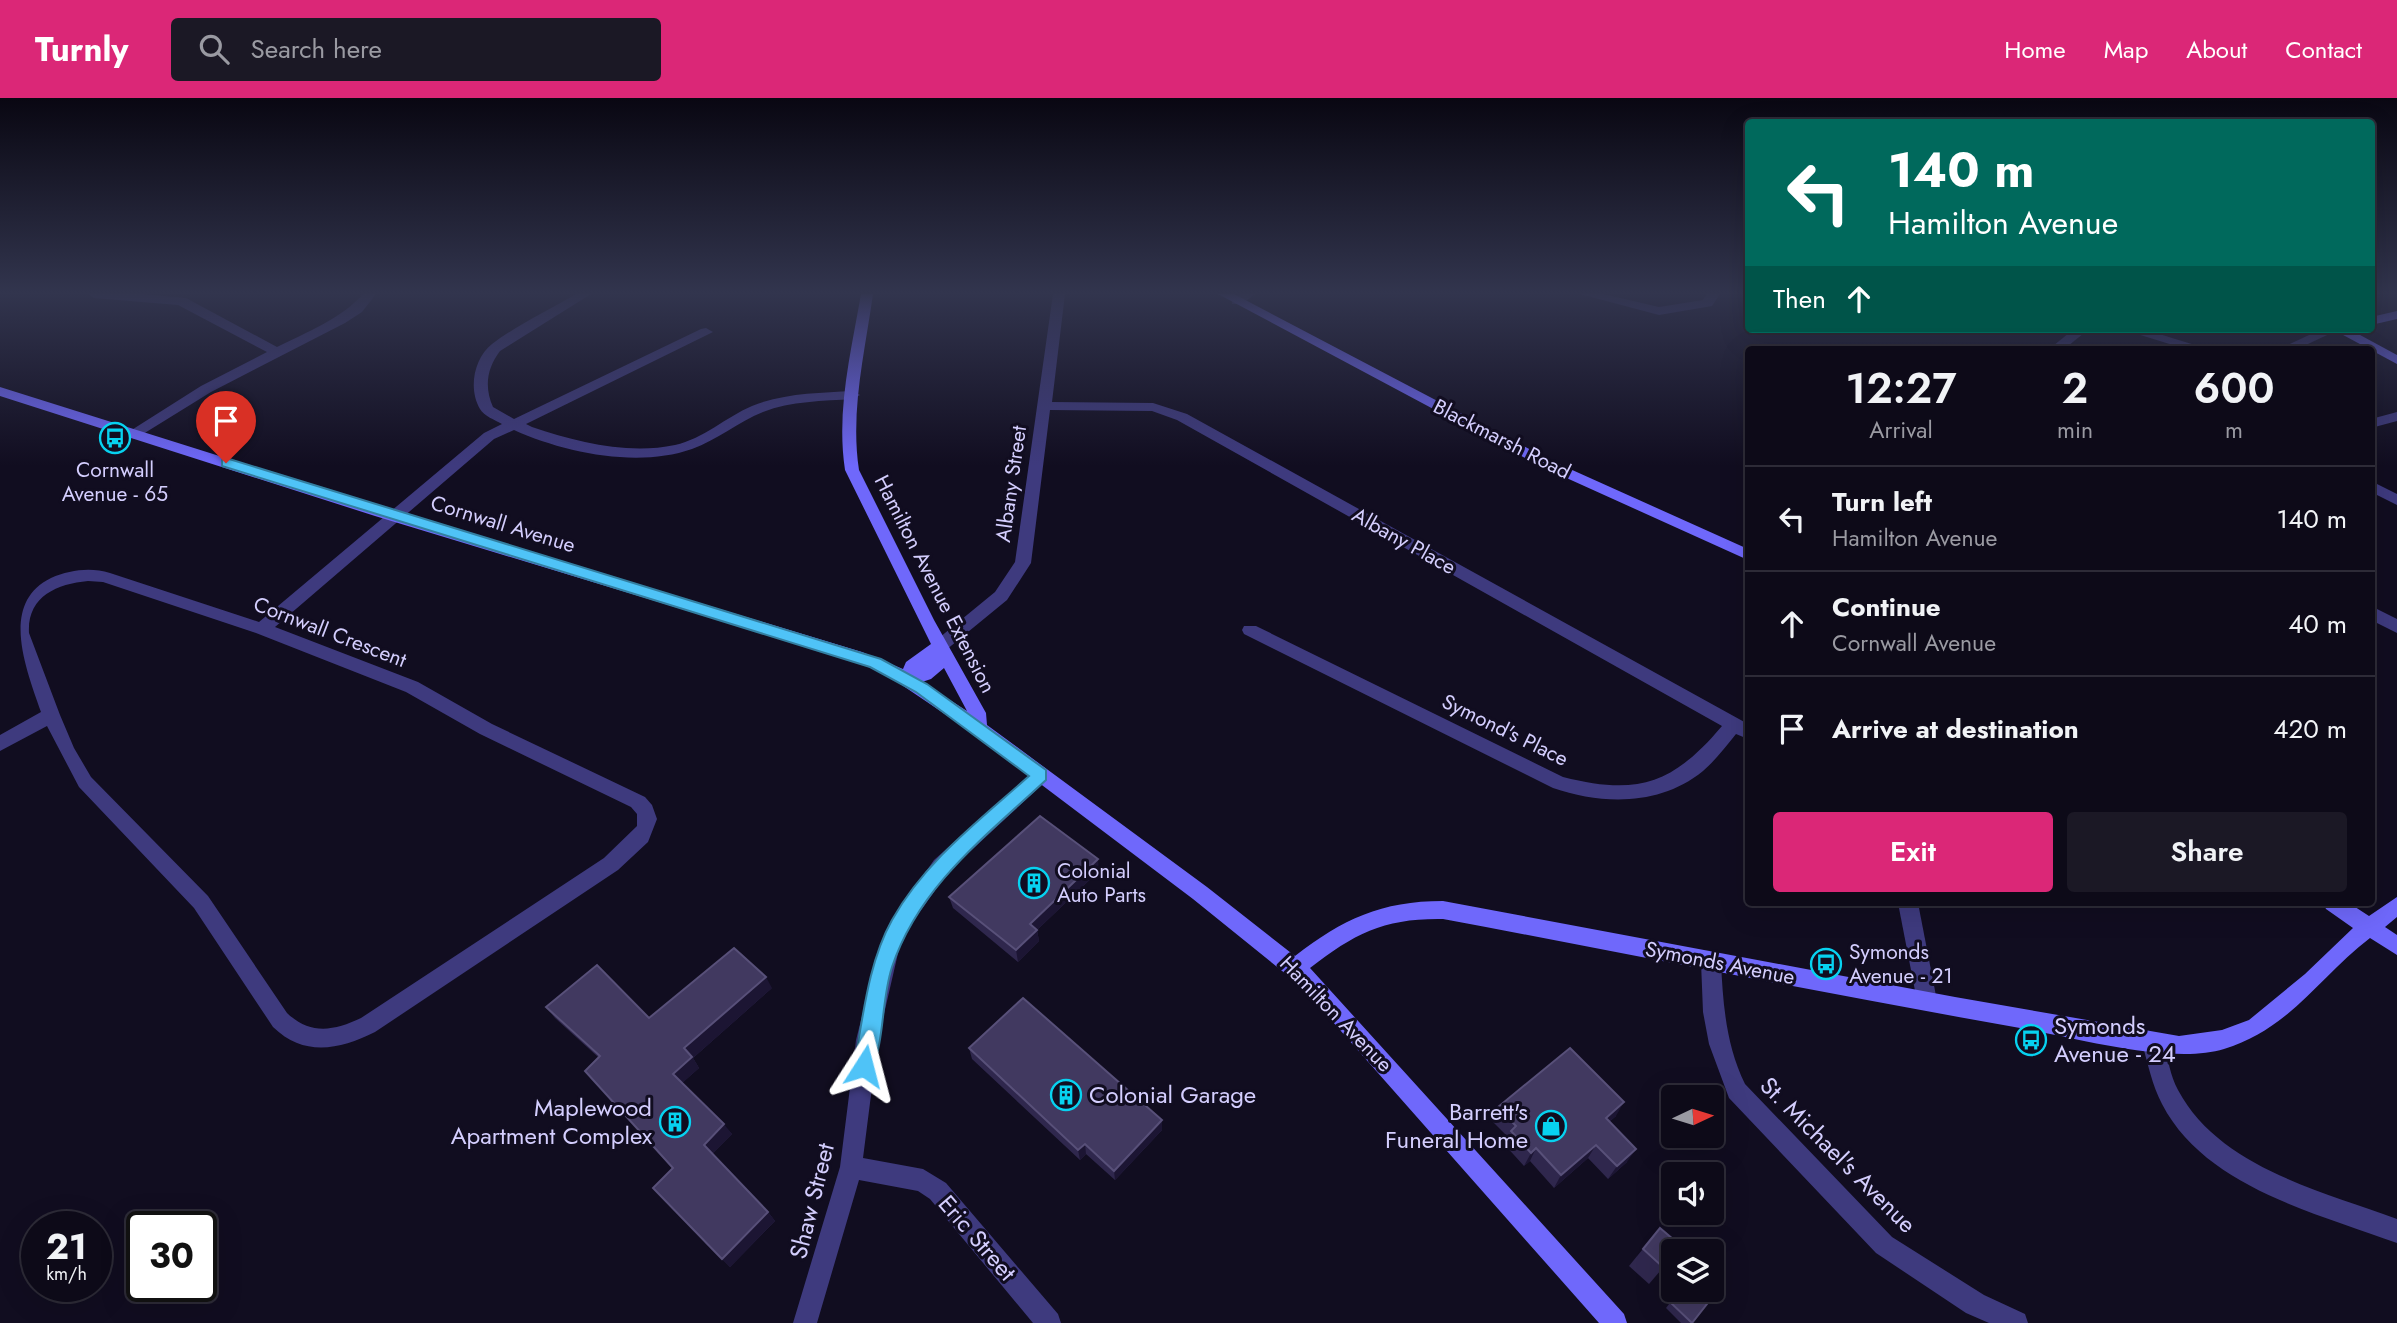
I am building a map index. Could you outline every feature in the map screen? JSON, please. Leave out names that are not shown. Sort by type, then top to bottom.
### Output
[{"type":"street","points":[[135,434],[206,388],[275,351]]},
{"type":"street","points":[[493,351],[488,356],[480,381],[482,400],[487,410],[513,424],[604,450],[653,453],[687,446],[769,405],[853,395]]},
{"type":"street","points":[[262,629],[471,450],[513,424],[666,351]]},
{"type":"street","name":"Hamilton Avenue Extension","points":[[859,351],[849,447],[852,470],[940,646],[977,713],[979,728]]},
{"type":"street","name":"Albany Street","points":[[908,680],[925,674],[939,662],[940,646],[1001,596],[1023,563],[1052,351]]},
{"type":"street","name":"Blackmarsh Road","points":[[1340,351],[1545,463],[1745,554]]},
{"type":"street","points":[[2380,351],[2397,360]]},
{"type":"street","name":"Cornwall Avenue","points":[[0,391],[395,516],[856,656],[908,680],[979,728]]},
{"type":"street","name":"Albany Place","points":[[1045,406],[1142,407],[1182,417],[1741,728]]},
{"type":"street","points":[[2375,423],[2397,416]]},
{"type":"street","points":[[2375,488],[2397,500]]},
{"type":"street","name":"Cornwall Crescent","points":[[72,576],[104,577],[262,629],[412,687],[486,729],[638,802],[645,807],[648,817],[640,841],[368,1025],[335,1039],[308,1039],[288,1029],[201,902],[85,782],[66,750],[51,715],[20,626],[21,614],[28,600],[49,584],[72,576]]},
{"type":"street","points":[[2375,614],[2397,627]]},
{"type":"street","name":"Symond's Place","points":[[1250,630],[1559,783],[1597,794],[1630,794],[1661,784],[1694,768],[1741,728]]},
{"type":"street","points":[[0,744],[51,715]]},
{"type":"street","name":"Hamilton Avenue","points":[[979,728],[1200,893],[1295,968],[1399,1079],[1615,1323]]},
{"type":"street","name":"Shaw Street","points":[[805,1323],[851,1167],[867,1041],[882,970],[899,925],[941,866],[1041,775]]},
{"type":"street","points":[[1909,906],[1927,1002]]},
{"type":"street","points":[[2338,906],[2397,946]]},
{"type":"street","name":"Symonds Avenue","points":[[1295,968],[1347,929],[1367,919],[1383,913],[1420,909],[1479,916],[1711,962],[2153,1043],[2200,1044],[2240,1035],[2256,1027],[2296,996],[2351,941],[2397,906]]},
{"type":"street","name":"St. Michael's Avenue","points":[[1711,962],[1715,1034],[1723,1064],[1737,1091],[1884,1245],[1975,1304],[2016,1323]]},
{"type":"street","points":[[2153,1043],[2171,1100],[2186,1122],[2211,1147],[2249,1172],[2397,1231]]},
{"type":"street","name":"Eric Street","points":[[851,1167],[923,1180],[938,1191],[1049,1323]]},
{"type":"building","name":"Colonial Auto Parts","points":[[1040,816],[1098,859],[1030,924],[1037,930],[1016,950],[949,897]]},
{"type":"building","name":"Maplewood Apartment Complex","points":[[734,948],[766,977],[684,1048],[692,1057],[673,1074],[724,1124],[704,1145],[768,1212],[722,1259],[653,1188],[673,1168],[585,1071],[600,1056],[546,1007],[597,965],[649,1018]]},
{"type":"building","name":"Colonial Garage","points":[[1023,998],[1162,1120],[1114,1171],[1085,1144],[1078,1150],[969,1048]]},
{"type":"building","name":"Barrett's Funeral Home","points":[[1570,1048],[1624,1102],[1606,1118],[1636,1149],[1617,1166],[1596,1145],[1561,1175],[1536,1148],[1531,1153],[1511,1131],[1516,1126],[1498,1107]]},
{"type":"building","points":[[1660,1228],[1673,1239],[1661,1239],[1661,1265],[1643,1249]]},
{"type":"building","points":[[1672,1302],[1708,1302],[1692,1323]]},
{"type":"place","name":"Cornwall Avenue - 65","points":[[115,438]]},
{"type":"place","name":"Colonial Auto Parts","points":[[1034,883]]},
{"type":"place","name":"Symonds Avenue - 21","points":[[1826,964]]},
{"type":"place","name":"Symonds Avenue - 24","points":[[2031,1040]]},
{"type":"place","name":"Colonial Garage","points":[[1066,1095]]},
{"type":"place","name":"Maplewood Apartment Complex","points":[[675,1122]]},
{"type":"place","name":"Barrett's Funeral Home","points":[[1551,1126]]},
{"type":"route","points":[[226,463],[876,663],[922,688],[1041,775],[962,844],[941,866],[922,889],[899,925],[882,970],[864,1066]]}]
